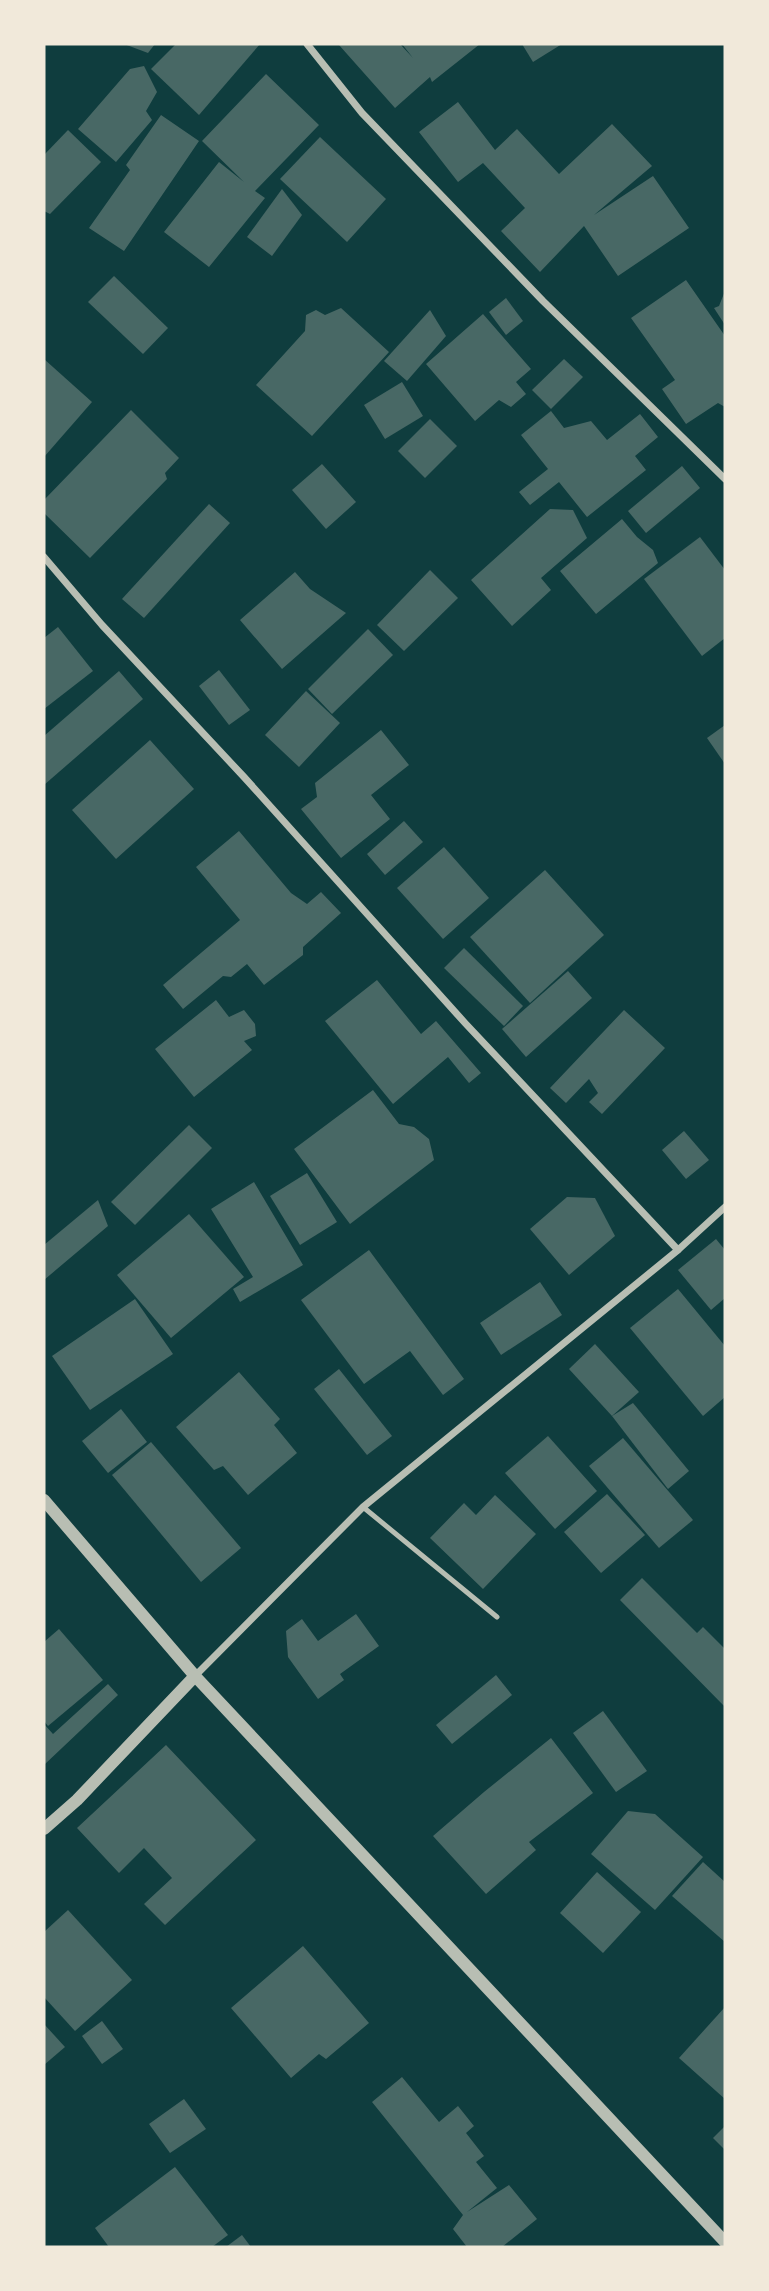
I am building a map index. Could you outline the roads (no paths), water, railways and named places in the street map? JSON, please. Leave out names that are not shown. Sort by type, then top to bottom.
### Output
[{"type":"street","points":[[307,44],[362,113],[533,292],[725,479]]},
{"type":"street","points":[[44,557],[102,625],[244,776],[465,1023],[678,1250]]},
{"type":"street","points":[[44,1829],[77,1800],[195,1676],[363,1507],[678,1250],[725,1207]]},
{"type":"street","points":[[44,1500],[195,1676],[725,2242]]},
{"type":"lane","points":[[363,1507],[497,1617]]}]
